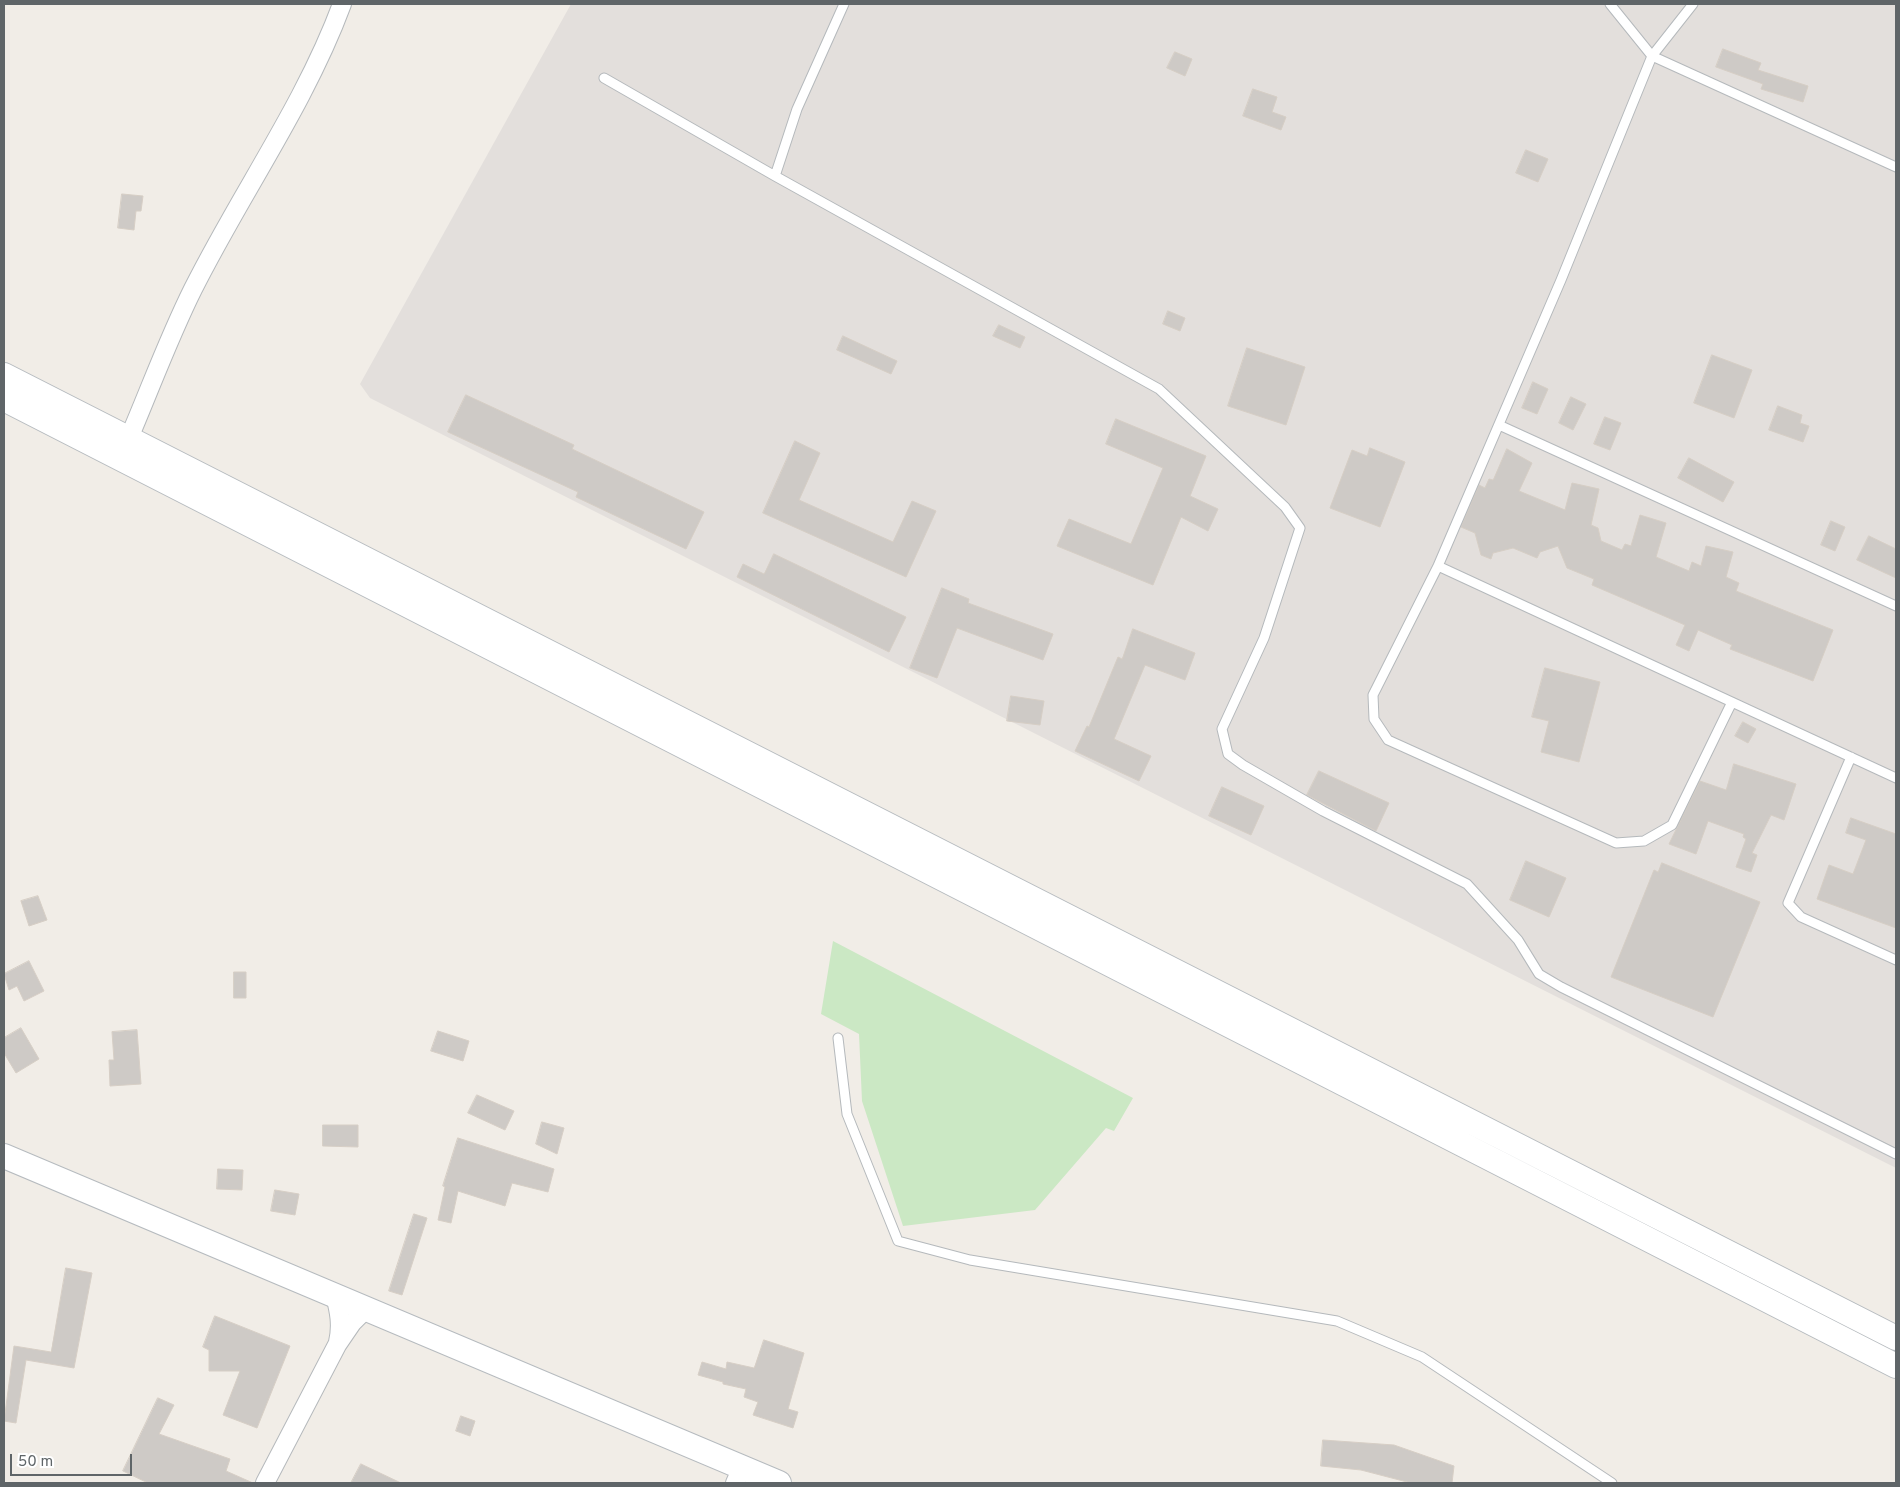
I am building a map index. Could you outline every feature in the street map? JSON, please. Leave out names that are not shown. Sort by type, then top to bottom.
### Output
[{"type":"main road","points":[[4,375],[1896,1338]]},
{"type":"main road","points":[[4,399],[1896,1366]]},
{"type":"main road","points":[[4,1156],[367,1308],[739,1475],[779,1483]]},
{"type":"street","points":[[113,456],[129,438],[192,290],[307,82],[330,36],[342,4]]},
{"type":"street","points":[[335,1295],[340,1315],[341,1331],[337,1345]]},
{"type":"street","points":[[265,1483],[337,1345],[352,1323],[367,1308]]},
{"type":"lane","points":[[775,176],[797,109],[844,4]]},
{"type":"lane","points":[[1610,4],[1652,56],[1896,167]]},
{"type":"lane","points":[[1693,4],[1652,56],[1499,425],[1438,566],[1373,695],[1374,719],[1388,740],[1616,843],[1644,841],[1672,825],[1732,702]]},
{"type":"lane","points":[[604,78],[775,176],[1160,389],[1285,507],[1300,528],[1264,638],[1222,729],[1228,754],[1243,765],[1323,811],[1467,884],[1518,940],[1539,974],[1561,987],[1896,1154]]},
{"type":"lane","points":[[1499,425],[1896,606]]},
{"type":"lane","points":[[1438,566],[1896,778]]},
{"type":"lane","points":[[1851,757],[1788,903],[1801,917],[1896,960]]},
{"type":"lane","points":[[838,1038],[848,1114],[898,1241],[970,1260],[1338,1321],[1422,1357],[1612,1483]]},
{"type":"shaded area","points":[[571,4],[1896,4],[1896,1168],[370,398],[360,384]]},
{"type":"green space","points":[[833,941],[1133,1098],[1114,1131],[1106,1128],[1035,1210],[903,1226],[862,1101],[859,1034],[821,1014]]},
{"type":"building","points":[[1723,49],[1761,63],[1758,70],[1808,86],[1803,102],[1761,89],[1763,84],[1716,67]]},
{"type":"building","points":[[1175,52],[1192,59],[1185,76],[1167,68]]},
{"type":"building","points":[[1253,89],[1277,97],[1272,112],[1286,117],[1281,130],[1243,116]]},
{"type":"building","points":[[1526,150],[1548,159],[1538,182],[1516,173]]},
{"type":"building","points":[[122,194],[143,196],[141,211],[136,211],[134,230],[118,228]]},
{"type":"building","points":[[1168,311],[1185,318],[1180,331],[1163,324]]},
{"type":"building","points":[[999,325],[1025,337],[1020,348],[993,336]]},
{"type":"building","points":[[843,336],[897,361],[891,374],[837,350]]},
{"type":"building","points":[[1247,348],[1305,367],[1286,425],[1228,406]]},
{"type":"building","points":[[1712,355],[1752,370],[1734,418],[1694,403]]},
{"type":"building","points":[[1533,382],[1548,389],[1537,414],[1522,408]]},
{"type":"building","points":[[466,395],[574,445],[572,449],[704,512],[686,549],[576,497],[578,492],[448,432]]},
{"type":"building","points":[[1571,397],[1586,404],[1573,430],[1559,423]]},
{"type":"building","points":[[1778,406],[1802,415],[1800,423],[1809,426],[1803,442],[1769,430]]},
{"type":"building","points":[[1605,417],[1621,423],[1610,450],[1594,444]]},
{"type":"building","points":[[1116,419],[1206,456],[1190,496],[1218,509],[1208,531],[1181,517],[1153,585],[1057,546],[1069,519],[1131,544],[1163,468],[1106,444]]},
{"type":"building","points":[[795,441],[820,453],[799,500],[893,542],[912,501],[936,511],[906,577],[763,513]]},
{"type":"building","points":[[1370,448],[1405,462],[1380,527],[1330,508],[1352,450],[1367,456]]},
{"type":"building","points":[[1507,449],[1532,463],[1519,491],[1565,510],[1572,483],[1599,489],[1591,525],[1598,528],[1601,541],[1622,550],[1625,544],[1631,546],[1640,515],[1666,523],[1656,557],[1689,571],[1692,562],[1701,566],[1706,546],[1733,552],[1726,577],[1739,583],[1736,591],[1833,630],[1813,681],[1730,649],[1732,645],[1698,630],[1689,651],[1676,645],[1685,625],[1592,585],[1594,579],[1567,568],[1558,546],[1540,552],[1537,558],[1513,548],[1493,553],[1491,559],[1481,555],[1475,533],[1461,527],[1479,485],[1485,488],[1489,479],[1493,480]]},
{"type":"building","points":[[1689,458],[1734,482],[1723,502],[1678,478]]},
{"type":"building","points":[[1831,521],[1845,527],[1835,551],[1821,545]]},
{"type":"building","points":[[1869,536],[1896,549],[1896,578],[1857,560]]},
{"type":"building","points":[[774,554],[906,617],[889,652],[737,577],[743,564],[764,574]]},
{"type":"building","points":[[942,588],[969,599],[968,603],[1053,634],[1043,660],[957,628],[937,678],[910,668]]},
{"type":"building","points":[[1133,629],[1195,653],[1185,680],[1145,665],[1114,739],[1151,756],[1139,781],[1075,751],[1087,726],[1089,727],[1118,657],[1122,659]]},
{"type":"building","points":[[1545,668],[1600,682],[1579,762],[1541,752],[1549,721],[1532,717]]},
{"type":"building","points":[[1011,696],[1044,701],[1040,725],[1007,721]]},
{"type":"building","points":[[1743,722],[1756,729],[1748,743],[1735,736]]},
{"type":"building","points":[[1734,764],[1796,784],[1784,820],[1771,815],[1752,853],[1757,855],[1751,872],[1736,867],[1746,839],[1743,837],[1744,834],[1708,821],[1696,854],[1669,844],[1700,781],[1726,790]]},
{"type":"building","points":[[1319,771],[1389,803],[1376,831],[1307,795]]},
{"type":"building","points":[[1222,787],[1264,806],[1251,835],[1209,816]]},
{"type":"building","points":[[1851,818],[1896,834],[1896,928],[1817,899],[1829,865],[1853,874],[1866,840],[1846,833]]},
{"type":"building","points":[[1526,861],[1566,878],[1549,917],[1510,900]]},
{"type":"building","points":[[1662,863],[1760,902],[1713,1017],[1611,977],[1654,870],[1658,872]]},
{"type":"building","points":[[38,896],[47,920],[29,926],[21,901]]},
{"type":"building","points":[[29,961],[44,991],[24,1001],[17,986],[9,990],[4,974]]},
{"type":"building","points":[[234,972],[246,972],[246,998],[234,998]]},
{"type":"building","points":[[21,1028],[39,1059],[16,1073],[4,1053],[4,1038]]},
{"type":"building","points":[[137,1030],[141,1084],[110,1086],[109,1060],[114,1060],[112,1032]]},
{"type":"building","points":[[438,1031],[469,1041],[463,1061],[431,1051]]},
{"type":"building","points":[[477,1095],[514,1111],[505,1130],[468,1113]]},
{"type":"building","points":[[542,1122],[564,1128],[557,1154],[536,1144]]},
{"type":"building","points":[[323,1125],[358,1125],[358,1147],[323,1146]]},
{"type":"building","points":[[458,1138],[554,1169],[548,1192],[512,1183],[505,1206],[458,1191],[451,1223],[438,1220],[445,1187],[443,1186]]},
{"type":"building","points":[[218,1169],[243,1170],[242,1190],[217,1189]]},
{"type":"building","points":[[275,1190],[299,1194],[295,1215],[271,1211]]},
{"type":"building","points":[[414,1214],[427,1218],[402,1295],[389,1291]]},
{"type":"building","points":[[66,1268],[92,1273],[74,1368],[26,1360],[16,1423],[4,1421],[14,1346],[51,1352]]},
{"type":"building","points":[[215,1316],[290,1346],[257,1428],[223,1415],[240,1371],[209,1371],[209,1350],[203,1347]]},
{"type":"building","points":[[764,1340],[804,1353],[788,1409],[798,1412],[793,1428],[753,1415],[758,1402],[744,1397],[746,1389],[723,1384],[723,1382],[698,1375],[702,1362],[726,1369],[727,1362],[754,1368]]},
{"type":"building","points":[[158,1398],[174,1405],[159,1434],[230,1459],[226,1471],[253,1483],[148,1483],[123,1471]]},
{"type":"building","points":[[461,1416],[475,1421],[470,1436],[456,1431]]},
{"type":"building","points":[[1323,1440],[1394,1445],[1454,1466],[1452,1483],[1411,1483],[1361,1470],[1321,1466]]},
{"type":"building","points":[[361,1464],[401,1483],[351,1483]]}]
